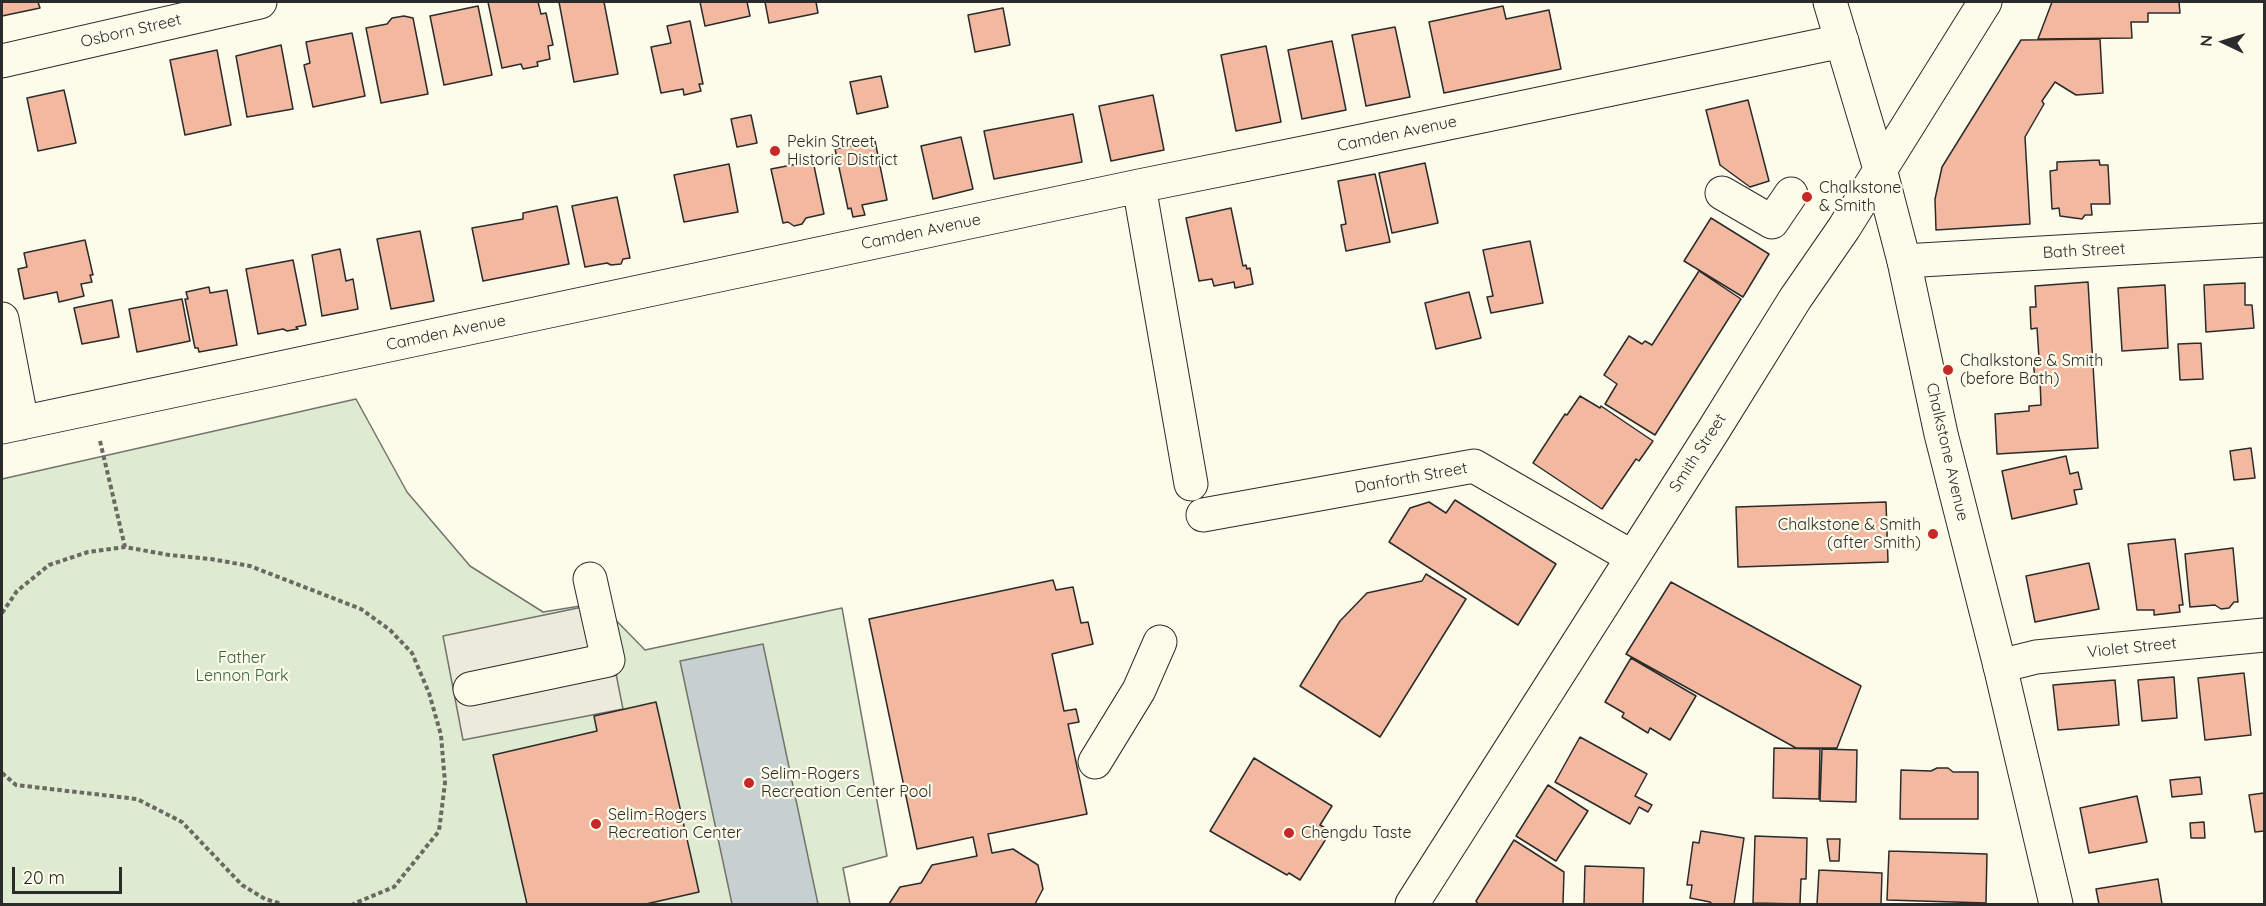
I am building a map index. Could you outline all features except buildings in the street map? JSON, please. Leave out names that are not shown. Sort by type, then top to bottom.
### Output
[{"type":"street","name":"Osborn Street","points":[[2,62],[260,2]]},
{"type":"street","name":"Chalkstone Avenue","points":[[1830,2],[1880,169],[1904,261],[1941,435],[2000,666],[2056,904]]},
{"type":"street","name":"Smith Street","points":[[1412,904],[1795,299],[1844,228],[1985,2]]},
{"type":"street","name":"Camden Avenue","points":[[12,425],[1139,186],[1842,41]]},
{"type":"street","points":[[1139,186],[1191,484]]},
{"type":"street","points":[[1722,193],[1772,222],[1791,194]]},
{"type":"street","name":"Bath Street","points":[[1904,261],[2265,240]]},
{"type":"street","points":[[2,319],[12,425]]},
{"type":"street","name":"Danforth Street","points":[[1203,515],[1474,466],[1632,558]]},
{"type":"street","points":[[470,689],[608,660],[590,579]]},
{"type":"street","name":"Violet Street","points":[[2000,666],[2036,657],[2265,635]]},
{"type":"street","points":[[1095,762],[1139,690],[1160,642]]},
{"type":"path","points":[[98,434],[125,547]]},
{"type":"path","points":[[2,613],[17,591],[49,565],[88,552],[125,547],[250,566],[361,609],[390,630],[412,653],[429,693],[441,735],[445,783],[439,831],[394,886],[353,904]]},
{"type":"path","points":[[2,773],[16,785],[138,799],[182,822],[242,885],[266,899],[282,904]]},
{"type":"green space","name":"Father Lennon Park","points":[[356,399],[407,492],[470,566],[543,612],[599,603],[645,650],[842,608],[887,856],[843,868],[850,904],[2,904],[2,479]]},
{"type":"shaded area","points":[[602,603],[623,709],[463,740],[443,636]]},
{"type":"shaded area","name":"Selim-Rogers Recreation Center Pool","points":[[763,644],[818,904],[732,904],[680,661]]},
{"type":"place","name":"Pekin Street Historic District","points":[[775,151]]},
{"type":"place","name":"Chalkstone & Smith","points":[[1807,197]]},
{"type":"place","name":"Chalkstone & Smith (before Bath)","points":[[1948,370]]},
{"type":"place","name":"Chalkstone & Smith (after Smith)","points":[[1933,534]]},
{"type":"place","name":"Selim-Rogers Recreation Center Pool","points":[[749,783]]},
{"type":"place","name":"Selim-Rogers Recreation Center","points":[[596,824]]},
{"type":"place","name":"Chengdu Taste","points":[[1289,833]]}]
